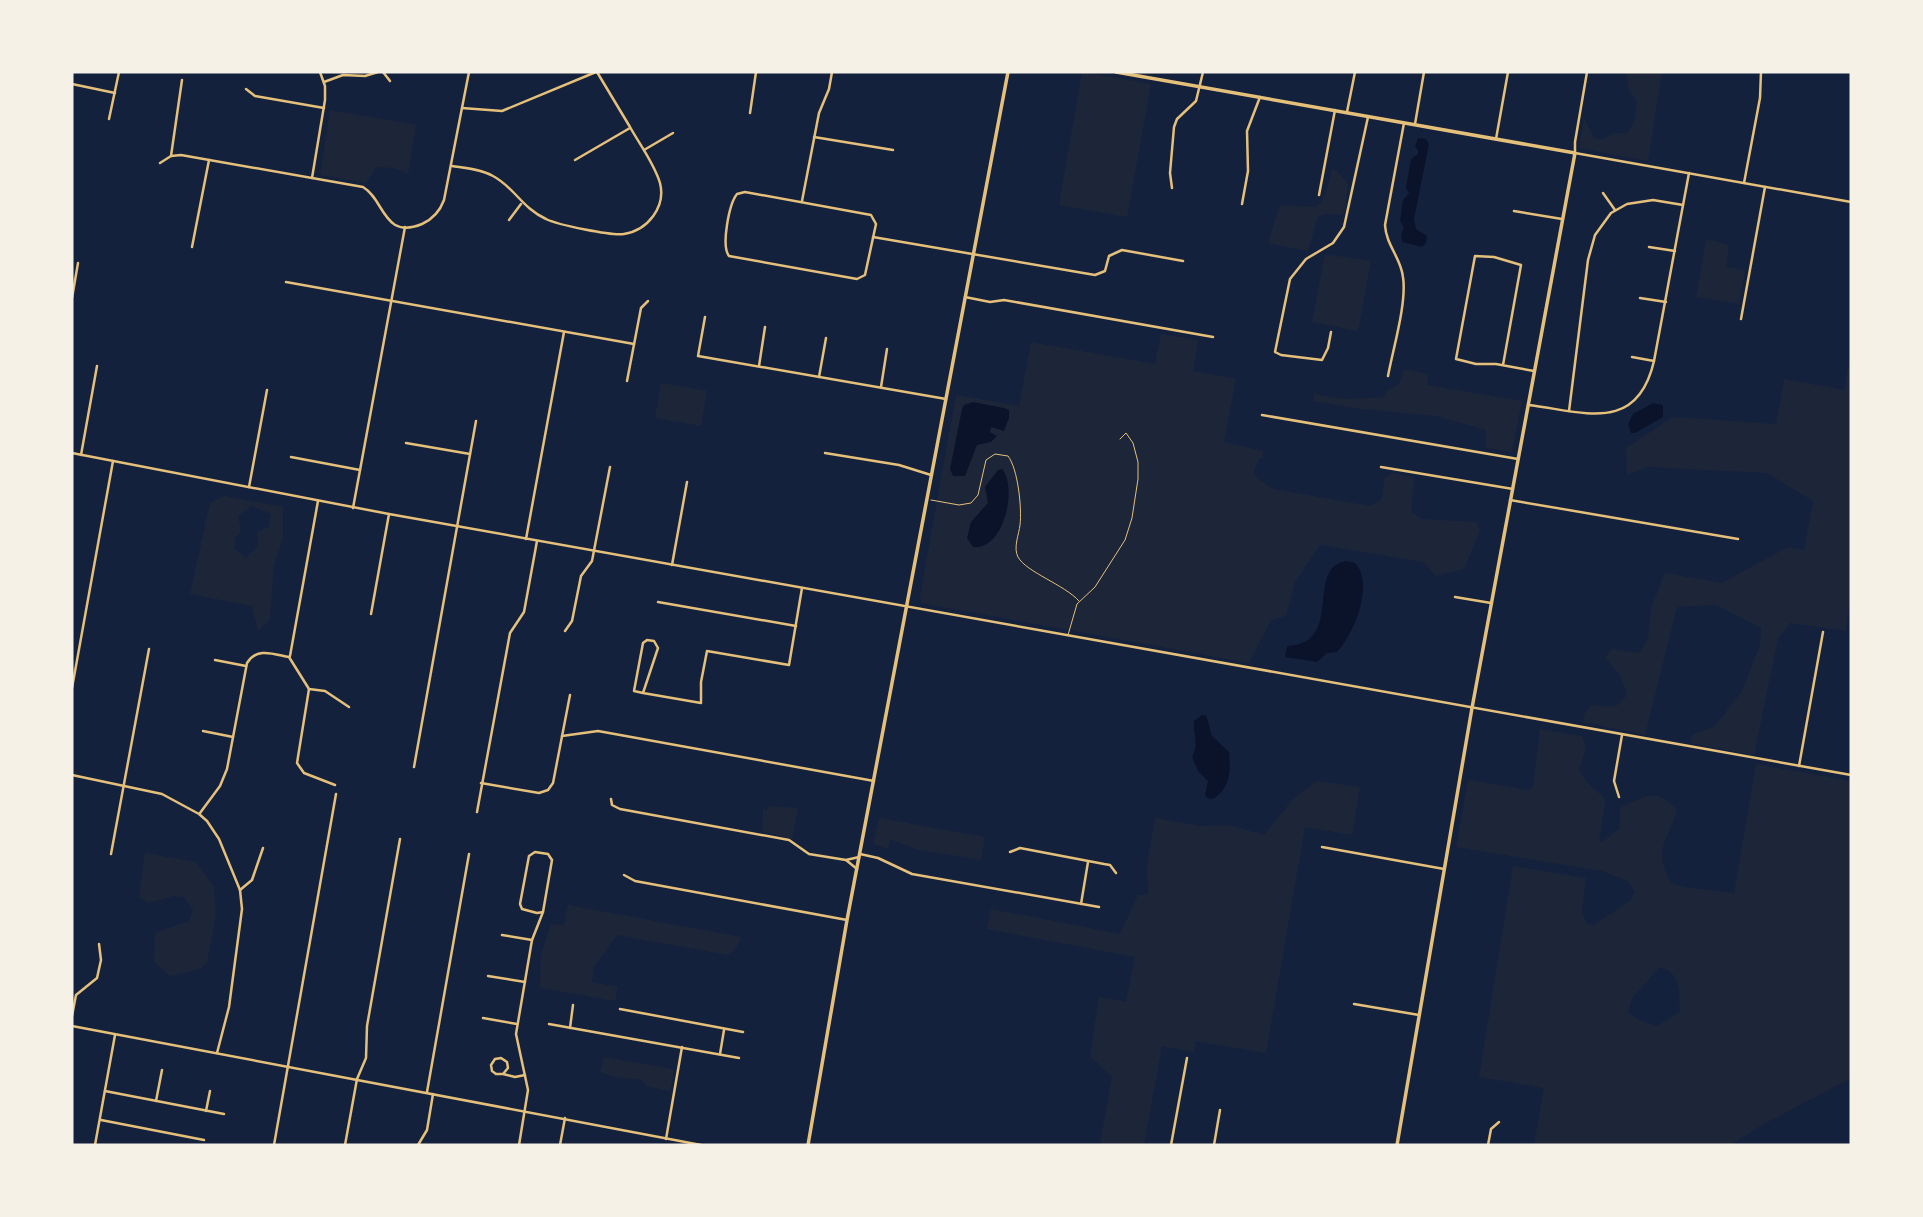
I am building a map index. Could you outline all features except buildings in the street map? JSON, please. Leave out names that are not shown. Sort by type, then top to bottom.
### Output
[{"type":"main road","points":[[808,1145],[847,920],[1008,72]]},
{"type":"main road","points":[[1116,72],[1575,153],[1472,708],[1397,1145]]},
{"type":"street","points":[[110,119],[119,72]]},
{"type":"street","points":[[312,178],[324,108],[324,82],[320,72]]},
{"type":"street","points":[[324,82],[343,75],[365,76],[380,72],[390,81]]},
{"type":"street","points":[[160,163],[171,156],[181,155],[366,188],[388,220],[405,227],[424,223],[440,211],[444,200],[469,72]]},
{"type":"street","points":[[452,166],[494,177],[510,189],[522,204],[552,222],[618,234],[642,228],[655,213],[661,195],[656,173],[597,72],[502,111],[462,108]]},
{"type":"street","points":[[750,113],[756,72]]},
{"type":"street","points":[[802,202],[819,113],[829,89],[832,72]]},
{"type":"street","points":[[1172,188],[1170,173],[1175,123],[1196,101],[1203,72]]},
{"type":"street","points":[[1347,113],[1355,72]]},
{"type":"street","points":[[1414,125],[1424,72]]},
{"type":"street","points":[[1496,139],[1508,72]]},
{"type":"street","points":[[1587,72],[1575,153],[1851,202]]},
{"type":"street","points":[[1744,183],[1760,98],[1761,72]]},
{"type":"street","points":[[171,156],[182,80]]},
{"type":"street","points":[[72,84],[115,93]]},
{"type":"street","points":[[246,89],[255,96],[324,108]]},
{"type":"street","points":[[1242,204],[1248,171],[1248,125],[1260,97]]},
{"type":"street","points":[[1319,195],[1335,110]]},
{"type":"street","points":[[1331,332],[1322,360],[1275,352],[1290,279],[1306,259],[1333,243],[1344,227],[1368,116]]},
{"type":"street","points":[[1388,376],[1404,287],[1402,271],[1388,242],[1385,225],[1404,123]]},
{"type":"street","points":[[575,160],[630,128]]},
{"type":"street","points":[[644,150],[673,133]]},
{"type":"street","points":[[814,137],[893,150]]},
{"type":"street","points":[[192,247],[209,160]]},
{"type":"street","points":[[1528,405],[1591,415],[1610,414],[1635,400],[1651,377],[1689,173]]},
{"type":"street","points":[[1741,319],[1765,187]]},
{"type":"street","points":[[745,192],[866,213],[873,216],[876,224],[873,237],[867,271],[863,277],[857,278],[731,257],[724,246],[733,201],[737,194],[745,192]]},
{"type":"street","points":[[1603,193],[1615,209]]},
{"type":"street","points":[[1569,411],[1588,260],[1602,222],[1615,209],[1634,202],[1647,200],[1684,205]]},
{"type":"street","points":[[509,220],[522,204]]},
{"type":"street","points":[[1514,211],[1562,219]]},
{"type":"street","points":[[353,508],[405,227]]},
{"type":"street","points":[[873,237],[1094,275],[1105,271],[1109,256],[1119,250],[1183,261]]},
{"type":"street","points":[[1649,247],[1675,251]]},
{"type":"street","points":[[1503,365],[1521,265],[1494,257],[1475,256],[1456,359],[1534,371]]},
{"type":"street","points":[[72,298],[78,263]]},
{"type":"street","points":[[286,282],[634,344]]},
{"type":"street","points":[[965,297],[990,302],[1004,300],[1213,337]]},
{"type":"street","points":[[1640,298],[1666,302]]},
{"type":"street","points":[[627,381],[641,308],[648,301]]},
{"type":"street","points":[[705,317],[698,356],[946,399]]},
{"type":"street","points":[[759,366],[765,327]]},
{"type":"street","points":[[526,539],[564,332]]},
{"type":"street","points":[[820,377],[826,338]]},
{"type":"street","points":[[881,387],[887,349]]},
{"type":"street","points":[[1632,357],[1654,361]]},
{"type":"street","points":[[81,455],[97,366]]},
{"type":"street","points":[[249,488],[267,390]]},
{"type":"street","points":[[1262,415],[1518,459]]},
{"type":"street","points":[[414,767],[476,421]]},
{"type":"street","points":[[406,443],[470,454]]},
{"type":"street","points":[[72,453],[353,508],[1851,775]]},
{"type":"street","points":[[825,453],[888,463],[931,475]]},
{"type":"street","points":[[291,457],[360,470]]},
{"type":"street","points":[[72,688],[113,461]]},
{"type":"street","points":[[565,631],[573,616],[580,580],[592,561],[610,467]]},
{"type":"street","points":[[1381,467],[1513,489]]},
{"type":"street","points":[[672,565],[687,482]]},
{"type":"street","points":[[1510,500],[1738,539]]},
{"type":"street","points":[[318,501],[289,657],[309,689],[297,759],[299,769],[335,785]]},
{"type":"street","points":[[371,614],[389,514]]},
{"type":"street","points":[[477,812],[510,633],[524,609],[537,541]]},
{"type":"street","points":[[643,692],[658,648],[657,643],[651,640],[643,643],[634,691],[701,703],[701,682],[707,651],[789,665],[802,588]]},
{"type":"street","points":[[1455,597],[1491,603]]},
{"type":"street","points":[[658,602],[796,626]]},
{"type":"street","points":[[1799,766],[1823,632]]},
{"type":"street","points":[[111,854],[149,649]]},
{"type":"street","points":[[199,814],[225,778],[246,666],[251,656],[257,653],[289,657]]},
{"type":"street","points":[[215,660],[246,666]]},
{"type":"street","points":[[309,689],[325,691],[349,707]]},
{"type":"street","points":[[481,783],[539,793],[547,790],[553,783],[570,695]]},
{"type":"street","points":[[203,731],[233,737]]},
{"type":"street","points":[[562,736],[598,731],[874,781]]},
{"type":"street","points":[[1619,797],[1614,781],[1622,735]]},
{"type":"street","points":[[72,775],[162,794],[199,814],[219,839],[240,890],[242,909],[232,988],[218,1054]]},
{"type":"street","points":[[274,1145],[336,794]]},
{"type":"street","points":[[611,799],[612,806],[620,809],[789,840],[809,854],[846,860],[860,855],[878,858],[912,874],[1099,907]]},
{"type":"street","points":[[345,1145],[357,1079],[367,1054],[367,1026],[400,839]]},
{"type":"street","points":[[1322,847],[1444,869]]},
{"type":"street","points":[[240,890],[252,880],[263,848]]},
{"type":"street","points":[[1010,852],[1020,848],[1110,865],[1116,873]]},
{"type":"street","points":[[519,1145],[528,1090],[516,1040],[517,1024],[532,940],[543,912],[552,860],[548,854],[535,852],[529,856],[520,904],[525,911],[543,912]]},
{"type":"street","points":[[426,1093],[469,854]]},
{"type":"street","points":[[846,860],[857,869]]},
{"type":"street","points":[[1081,904],[1088,861]]},
{"type":"street","points":[[624,875],[635,881],[847,920]]},
{"type":"street","points":[[502,935],[532,940]]},
{"type":"street","points":[[72,1016],[76,995],[97,978],[101,960],[99,944]]},
{"type":"street","points":[[488,975],[525,982]]},
{"type":"street","points":[[1354,1004],[1419,1015]]},
{"type":"street","points":[[570,1028],[573,1005]]},
{"type":"street","points":[[620,1009],[743,1032]]},
{"type":"street","points":[[483,1018],[517,1024]]},
{"type":"street","points":[[549,1024],[739,1058]]},
{"type":"street","points":[[72,1026],[701,1145]]},
{"type":"street","points":[[720,1054],[725,1029]]},
{"type":"street","points":[[95,1145],[115,1034]]},
{"type":"street","points":[[666,1139],[682,1047]]},
{"type":"street","points":[[503,1074],[508,1068],[507,1062],[501,1058],[495,1059],[491,1065],[492,1071],[499,1075],[525,1075]]},
{"type":"street","points":[[1171,1145],[1187,1058]]},
{"type":"street","points":[[156,1101],[162,1070]]},
{"type":"street","points":[[105,1091],[224,1114]]},
{"type":"street","points":[[206,1111],[209,1091]]},
{"type":"street","points":[[418,1145],[427,1130],[433,1094]]},
{"type":"street","points":[[1214,1145],[1220,1110]]},
{"type":"street","points":[[559,1145],[565,1118]]},
{"type":"street","points":[[99,1120],[204,1140]]},
{"type":"street","points":[[1488,1145],[1490,1129],[1499,1122]]},
{"type":"lane","points":[[1068,636],[1079,601],[1088,596],[1095,587],[1125,540],[1132,518],[1138,462],[1133,443],[1126,433],[1120,439]]},
{"type":"lane","points":[[927,499],[959,505],[971,503],[978,495],[986,460],[995,454],[1008,456],[1015,472],[1021,515],[1016,550],[1018,556],[1072,593],[1079,601]]},
{"type":"shaded area","points":[[1082,72],[1151,84],[1127,217],[1059,205]]},
{"type":"shaded area","points":[[1626,72],[1662,72],[1648,161],[1579,148],[1584,118],[1594,138],[1601,140],[1614,133],[1627,133],[1634,122],[1637,102],[1629,90]]},
{"type":"shaded area","points":[[330,110],[416,125],[408,174],[393,168],[376,167],[366,183],[320,175]]},
{"type":"shaded area","points":[[1418,138],[1426,139],[1429,144],[1414,219],[1416,229],[1427,236],[1422,247],[1402,242],[1401,234],[1404,228],[1400,221],[1403,200],[1409,193],[1406,188],[1411,159],[1418,154],[1415,147]]},
{"type":"shaded area","points":[[1333,169],[1348,184],[1345,211],[1342,215],[1318,216],[1308,251],[1268,243],[1279,207],[1315,207],[1325,195]]},
{"type":"shaded area","points":[[1706,239],[1729,245],[1726,267],[1745,270],[1739,304],[1696,297]]},
{"type":"shaded area","points":[[1325,254],[1371,261],[1358,331],[1312,322]]},
{"type":"shaded area","points":[[1161,334],[1198,340],[1193,371],[1236,379],[1224,442],[1263,451],[1263,457],[1259,459],[1254,471],[1256,477],[1273,489],[1370,506],[1382,499],[1385,477],[1392,473],[1412,477],[1414,482],[1411,512],[1422,519],[1477,522],[1480,531],[1464,569],[1436,576],[1423,562],[1320,545],[1295,582],[1286,616],[1271,620],[1249,663],[921,603],[920,596],[956,395],[1019,406],[1031,342],[1155,364]]},
{"type":"shaded area","points":[[1851,353],[1851,593],[1846,631],[1790,623],[1778,639],[1754,755],[1690,743],[1693,734],[1714,727],[1742,691],[1760,645],[1761,628],[1716,605],[1677,607],[1645,735],[1583,722],[1585,712],[1592,705],[1617,705],[1627,693],[1620,676],[1605,657],[1612,649],[1639,653],[1648,639],[1651,608],[1665,573],[1722,583],[1788,547],[1804,550],[1813,501],[1767,473],[1648,467],[1627,475],[1626,448],[1673,417],[1776,424],[1784,379],[1844,390]]},
{"type":"shaded area","points":[[1404,369],[1428,374],[1427,385],[1522,401],[1512,452],[1486,448],[1486,430],[1436,416],[1361,409],[1313,401],[1314,394],[1346,399],[1385,397],[1387,391],[1399,384]]},
{"type":"shaded area","points":[[661,383],[707,391],[701,426],[655,418]]},
{"type":"shaded area","points":[[973,402],[1009,410],[1009,418],[1004,431],[991,427],[990,432],[997,436],[991,442],[977,445],[965,476],[953,476],[950,469],[962,409],[964,405]]},
{"type":"shaded area","points":[[1653,403],[1663,405],[1663,417],[1631,433],[1628,424],[1633,414]]},
{"type":"shaded area","points":[[1002,469],[1009,489],[1005,516],[993,539],[984,546],[973,547],[967,538],[971,522],[988,503],[985,487],[998,470]]},
{"type":"shaded area","points":[[224,496],[283,507],[283,538],[274,566],[270,619],[258,631],[252,606],[190,594],[210,503]],"holes":[[[251,506],[271,514],[269,527],[257,532],[258,546],[246,558],[234,548],[235,538],[241,531],[238,516]]]},
{"type":"shaded area","points":[[1346,561],[1355,563],[1361,572],[1363,583],[1360,609],[1350,633],[1337,652],[1327,653],[1317,662],[1285,657],[1287,646],[1304,642],[1315,633],[1320,620],[1327,577],[1334,567]]},
{"type":"shaded area","points":[[1206,715],[1212,736],[1229,752],[1230,766],[1226,785],[1213,799],[1205,795],[1208,781],[1198,771],[1192,757],[1195,744],[1194,721]]},
{"type":"shaded area","points":[[1540,729],[1582,736],[1586,748],[1579,770],[1590,786],[1603,796],[1605,802],[1599,842],[1620,828],[1620,808],[1644,798],[1661,797],[1677,810],[1662,853],[1665,871],[1671,883],[1734,893],[1756,764],[1851,781],[1851,1078],[1760,1126],[1731,1145],[1534,1145],[1544,1088],[1479,1077],[1513,866],[1586,878],[1582,913],[1587,923],[1594,925],[1631,900],[1635,892],[1628,881],[1602,871],[1456,847],[1468,780],[1528,790],[1533,787]],"holes":[[[1660,967],[1667,970],[1678,985],[1680,1012],[1657,1026],[1639,1020],[1628,1012],[1632,998]]]},
{"type":"shaded area","points":[[1317,781],[1360,787],[1352,835],[1305,827],[1266,1053],[1196,1041],[1194,1052],[1162,1046],[1144,1145],[1100,1143],[1112,1077],[1090,1056],[1099,997],[1126,1002],[1135,957],[987,929],[991,909],[1120,934],[1138,895],[1148,895],[1147,866],[1155,818],[1201,826],[1229,825],[1264,835],[1292,800]]},
{"type":"shaded area","points":[[768,806],[798,808],[792,839],[762,831],[763,809],[767,810]]},
{"type":"shaded area","points":[[879,818],[985,837],[981,860],[916,849],[890,839],[888,849],[873,844]]},
{"type":"shaded area","points":[[145,853],[196,862],[214,887],[216,914],[207,963],[200,969],[170,976],[154,962],[155,933],[189,921],[193,910],[184,897],[174,896],[148,903],[139,897]]},
{"type":"shaded area","points":[[568,905],[741,937],[737,947],[728,955],[617,935],[594,967],[592,982],[618,987],[615,1001],[540,988],[541,954],[551,924],[564,925]]},
{"type":"shaded area","points":[[604,1057],[672,1069],[674,1071],[670,1091],[646,1086],[642,1080],[613,1077],[600,1072]]}]
